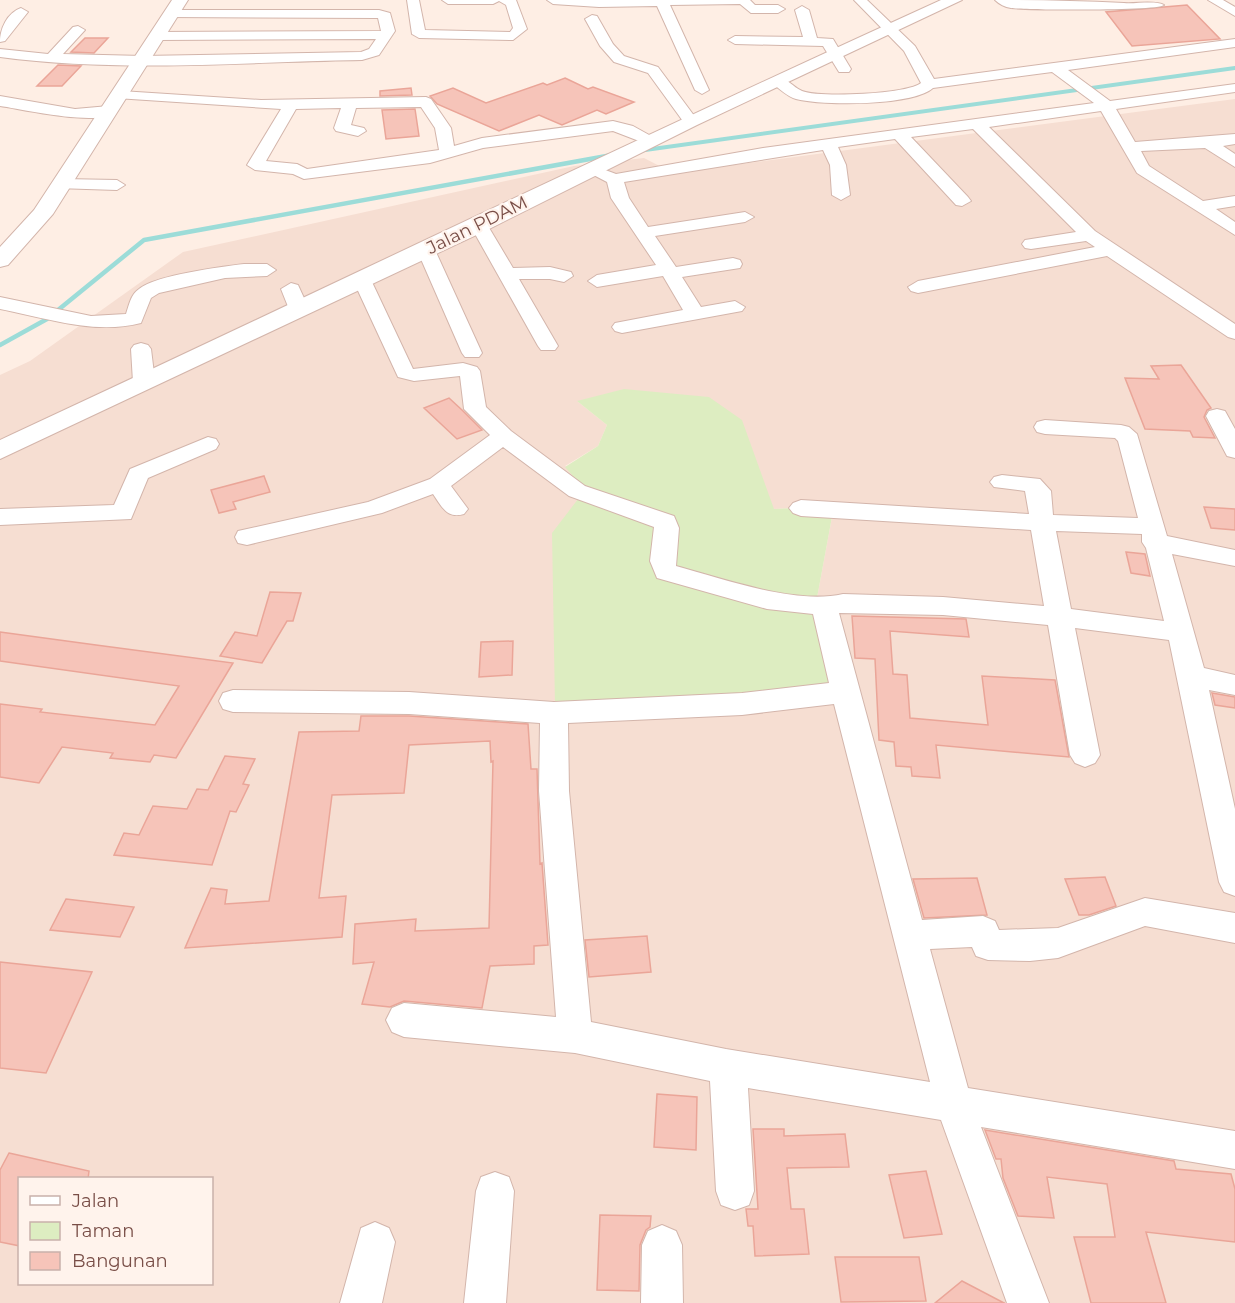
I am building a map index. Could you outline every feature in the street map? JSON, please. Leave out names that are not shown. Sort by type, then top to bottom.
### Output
[{"type":"street","points":[[413,0],[418,34],[463,17],[493,0]]},
{"type":"street","points":[[448,0],[463,17],[507,36],[517,34],[520,29],[512,3],[505,0]]},
{"type":"street","points":[[553,0],[599,3],[744,1],[751,9],[778,9]]},
{"type":"street","points":[[860,0],[910,49],[929,84]]},
{"type":"street","name":"Jalan PDAM","points":[[0,451],[144,382],[295,299],[362,280],[592,170],[616,169],[647,143],[690,121],[778,81],[840,63],[890,31],[954,0]]},
{"type":"street","points":[[1000,0],[1010,4],[1100,4],[1125,8],[1158,5]]},
{"type":"street","points":[[1214,0],[1235,12]]},
{"type":"street","points":[[662,1],[668,20],[702,90]]},
{"type":"street","points":[[0,53],[52,58],[143,60],[362,56],[374,52],[387,35],[388,21],[385,16],[379,14],[176,7],[143,60],[115,103],[32,228],[0,260]]},
{"type":"street","points":[[802,10],[811,42]]},
{"type":"street","points":[[0,38],[21,12]]},
{"type":"street","points":[[592,19],[597,32],[619,59],[655,72],[690,121]]},
{"type":"street","points":[[52,58],[78,30]]},
{"type":"street","points":[[267,58],[277,35]]},
{"type":"street","points":[[157,36],[387,35]]},
{"type":"street","points":[[735,40],[830,43],[840,63]]},
{"type":"street","points":[[778,81],[798,95],[818,98],[903,96],[922,90],[929,84],[1062,72],[1235,44]]},
{"type":"street","points":[[1062,72],[1100,100],[1143,169],[1235,230]]},
{"type":"street","points":[[695,314],[670,271],[620,198],[616,169],[899,134],[976,123],[1100,100],[1235,88]]},
{"type":"street","points":[[0,100],[82,115],[115,103],[190,101],[291,105],[428,103],[443,128],[447,153]]},
{"type":"street","points":[[350,104],[342,128],[358,131]]},
{"type":"street","points":[[291,105],[255,165],[297,169],[304,174],[423,159],[482,143],[607,126],[621,127],[647,143]]},
{"type":"street","points":[[976,123],[1089,235],[1108,250],[1235,333]]},
{"type":"street","points":[[899,134],[962,201]]},
{"type":"street","points":[[1130,147],[1209,143],[1235,139]]},
{"type":"street","points":[[1209,143],[1235,162]]},
{"type":"street","points":[[828,144],[838,165],[841,195]]},
{"type":"street","points":[[62,184],[117,185]]},
{"type":"street","points":[[1199,207],[1235,201]]},
{"type":"street","points":[[643,233],[745,217]]},
{"type":"street","points":[[479,225],[548,346]]},
{"type":"street","points":[[1031,244],[1089,235]]},
{"type":"street","points":[[426,250],[472,353]]},
{"type":"street","points":[[918,287],[1108,250]]},
{"type":"street","points":[[597,281],[734,264]]},
{"type":"street","points":[[0,303],[95,322],[134,319],[143,295],[151,289],[179,281],[249,269],[267,270]]},
{"type":"street","points":[[507,274],[540,273],[564,276]]},
{"type":"street","points":[[362,280],[405,373],[414,375],[463,369],[470,372],[475,409],[503,436],[577,491],[661,519],[666,527],[663,564],[668,573],[767,600],[830,606],[843,603],[864,603],[1060,617],[1179,632]]},
{"type":"street","points":[[622,327],[735,307]]},
{"type":"street","points":[[141,349],[144,382]]},
{"type":"street","points":[[1217,416],[1235,452]]},
{"type":"street","points":[[1045,427],[1114,431],[1126,436],[1192,676],[1235,882]]},
{"type":"street","points":[[247,537],[374,508],[438,484],[503,436]]},
{"type":"street","points":[[0,517],[123,513],[138,474],[208,444]]},
{"type":"street","points":[[1002,482],[1035,486],[1039,491],[1042,523],[1085,755]]},
{"type":"street","points":[[438,484],[456,509]]},
{"type":"street","points":[[801,508],[1042,523],[1153,534],[1235,558]]},
{"type":"street","points":[[830,606],[826,618],[953,1102],[1028,1303]]},
{"type":"street","points":[[1192,676],[1235,685]]},
{"type":"street","points":[[233,701],[398,703],[554,713],[742,704],[845,692]]},
{"type":"street","points":[[554,713],[554,791],[575,1036]]},
{"type":"street","points":[[909,936],[983,931],[988,945],[1048,944],[1145,912],[1235,928]]},
{"type":"street","points":[[404,1020],[575,1036],[726,1067],[953,1102],[1235,1150]]},
{"type":"street","points":[[726,1067],[730,1090],[735,1191]]},
{"type":"street","points":[[484,1303],[495,1191]]},
{"type":"street","points":[[361,1303],[375,1242]]},
{"type":"street","points":[[662,1245],[662,1303]]},
{"type":"shaded area","points":[[1235,99],[1235,1303],[0,1303],[0,375],[30,361],[183,252],[574,166],[644,158],[673,173]],"holes":[[[577,401],[774,509],[834,506],[817,598],[565,466],[598,446],[607,425]]]},
{"type":"green space","points":[[624,389],[709,397],[742,420],[774,509],[834,506],[817,598],[834,689],[555,706],[552,533],[585,490],[565,467],[598,446],[607,425],[577,401]]},
{"type":"building","points":[[1187,5],[1220,39],[1132,46],[1106,12]]},
{"type":"building","points":[[85,38],[108,38],[94,53],[71,52]]},
{"type":"building","points":[[58,65],[81,66],[62,86],[37,86]]},
{"type":"building","points":[[565,78],[588,89],[593,87],[634,102],[606,114],[597,110],[562,125],[539,115],[499,131],[437,104],[430,96],[453,88],[486,103],[543,83],[547,85]]},
{"type":"building","points":[[411,88],[412,95],[380,96],[380,91]]},
{"type":"building","points":[[415,109],[419,136],[386,139],[382,110]]},
{"type":"building","points":[[1181,365],[1211,408],[1207,410],[1204,417],[1215,438],[1193,437],[1190,431],[1145,429],[1125,378],[1159,379],[1151,366]]},
{"type":"building","points":[[449,398],[482,430],[457,439],[424,408]]},
{"type":"building","points":[[264,476],[270,492],[233,502],[236,509],[219,513],[211,490]]},
{"type":"building","points":[[1204,507],[1235,509],[1235,530],[1211,528]]},
{"type":"building","points":[[1126,552],[1145,554],[1150,576],[1131,573]]},
{"type":"building","points":[[270,592],[301,593],[293,621],[287,621],[262,663],[220,656],[235,632],[257,636]]},
{"type":"building","points":[[852,616],[966,619],[969,637],[890,631],[893,674],[907,675],[910,718],[988,725],[982,676],[1055,680],[1069,757],[936,745],[940,778],[912,776],[911,767],[896,766],[894,742],[879,740],[875,659],[855,658]]},
{"type":"building","points":[[0,632],[233,663],[176,758],[154,755],[150,762],[110,758],[113,753],[62,747],[39,783],[0,777],[0,704],[42,709],[40,712],[155,725],[179,686],[0,661]]},
{"type":"building","points":[[513,641],[512,675],[479,677],[481,642]]},
{"type":"building","points":[[1212,693],[1235,697],[1235,708],[1215,705]]},
{"type":"building","points":[[361,716],[409,716],[528,724],[531,769],[537,769],[540,864],[542,863],[548,945],[534,946],[534,964],[490,966],[482,1008],[404,1001],[390,1007],[362,1004],[374,962],[353,964],[355,924],[416,919],[415,931],[489,928],[493,761],[491,762],[490,741],[409,745],[404,793],[332,795],[319,898],[346,896],[342,937],[185,948],[211,888],[227,890],[225,904],[269,901],[299,732],[359,731]]},
{"type":"building","points":[[225,756],[255,759],[243,784],[249,785],[236,812],[230,811],[212,865],[114,855],[124,833],[139,835],[153,806],[187,809],[197,789],[208,790]]},
{"type":"building","points":[[1105,877],[1116,906],[1089,915],[1079,915],[1065,879]]},
{"type":"building","points":[[977,878],[987,915],[924,918],[913,879]]},
{"type":"building","points":[[66,899],[134,907],[120,937],[50,930]]},
{"type":"building","points":[[647,936],[651,972],[589,977],[585,940]]},
{"type":"building","points":[[0,962],[92,972],[46,1073],[0,1068]]},
{"type":"building","points":[[657,1094],[697,1097],[696,1150],[654,1147]]},
{"type":"building","points":[[753,1129],[784,1129],[784,1136],[845,1134],[849,1167],[787,1168],[791,1209],[804,1209],[809,1254],[755,1256],[753,1226],[748,1226],[746,1209],[758,1209]]},
{"type":"building","points":[[985,1130],[1174,1161],[1176,1169],[1231,1174],[1235,1189],[1235,1242],[1146,1232],[1166,1303],[1091,1303],[1074,1237],[1115,1237],[1107,1184],[1047,1177],[1054,1218],[1018,1216],[1003,1178],[1001,1159],[996,1159]]},
{"type":"building","points":[[9,1153],[89,1171],[88,1177],[18,1177],[18,1246],[0,1242],[0,1170]]},
{"type":"building","points":[[926,1171],[942,1234],[904,1238],[889,1175]]},
{"type":"building","points":[[600,1215],[651,1216],[650,1227],[646,1230],[640,1245],[639,1291],[597,1290]]},
{"type":"building","points":[[835,1257],[919,1257],[926,1301],[841,1302]]},
{"type":"building","points":[[962,1281],[1004,1303],[935,1303]]},
{"type":"waterway","points":[[638,151],[1235,68]]},
{"type":"waterway","points":[[0,345],[47,319],[144,240],[612,155],[608,156]]}]
